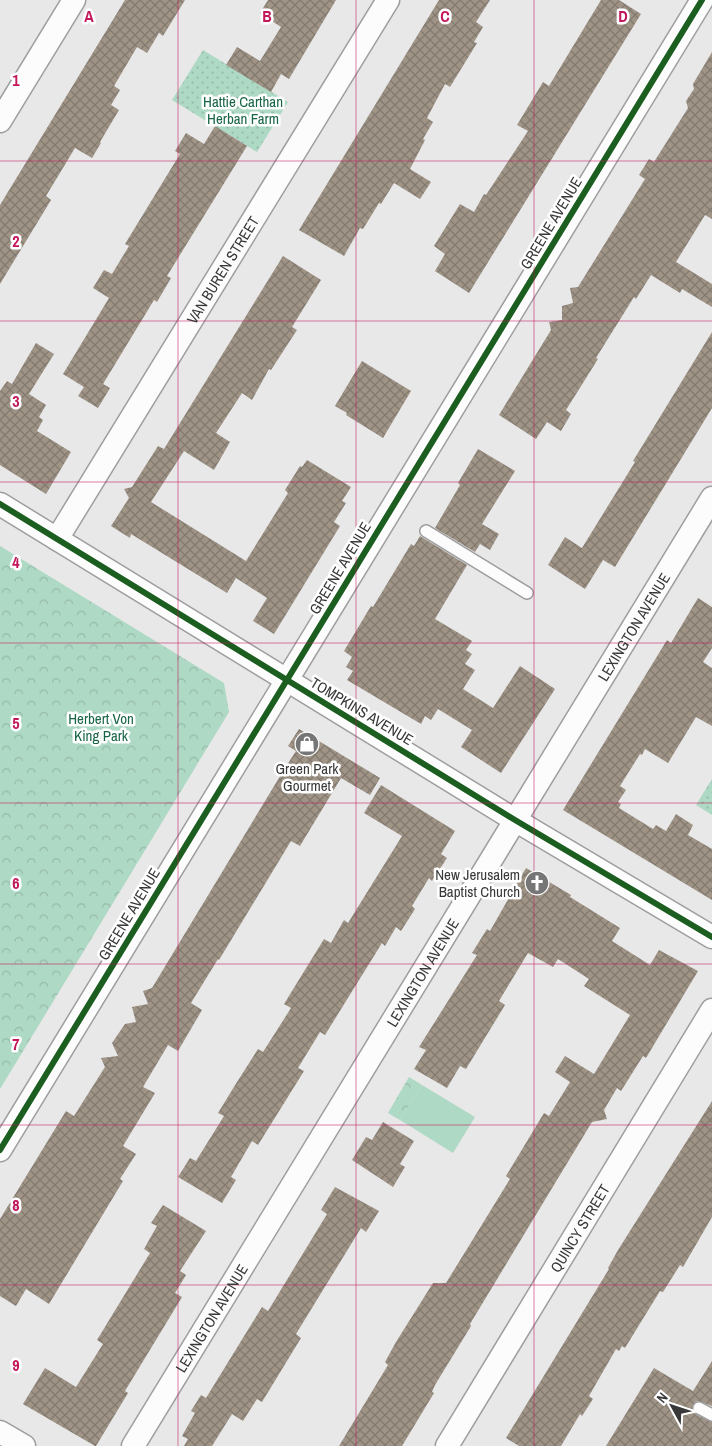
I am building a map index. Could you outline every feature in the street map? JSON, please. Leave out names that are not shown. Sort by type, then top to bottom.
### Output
[{"type":"street","points":[[0,121],[74,0]]},
{"type":"street","name":"VAN BUREN STREET","points":[[57,539],[388,0]]},
{"type":"street","name":"GREENE AVENUE","points":[[0,1150],[700,5]]},
{"type":"street","name":"LEXINGTON AVENUE","points":[[133,1446],[712,498]]},
{"type":"street","name":"TOMPKINS AVENUE","points":[[0,504],[515,820],[712,937]]},
{"type":"street","name":"QUINCY STREET","points":[[447,1446],[712,1010]]},
{"type":"street","points":[[0,1432],[24,1446]]},
{"type":"lane","points":[[426,531],[527,593]]},
{"type":"lane","points":[[699,1408],[712,1416]]},
{"type":"green space","name":"Hattie Carthan Herban Farm","points":[[203,50],[288,102],[257,152],[172,100]]},
{"type":"green space","name":"Herbert Von King Park","points":[[0,546],[224,683],[229,712],[0,1089]]},
{"type":"green space","points":[[712,779],[712,815],[696,805]]},
{"type":"green space","points":[[409,1077],[422,1085],[400,1120],[388,1113]]},
{"type":"green space","points":[[422,1085],[475,1117],[453,1153],[400,1120]]},
{"type":"building","points":[[125,0],[185,0],[163,36],[159,33],[147,53],[137,47],[114,86],[120,90],[111,105],[119,110],[101,143],[92,158],[75,148],[46,196],[51,200],[0,284],[0,205]]},
{"type":"building","points":[[268,0],[336,0],[289,79],[281,74],[271,92],[226,65],[237,47],[260,61],[281,27],[260,13]]},
{"type":"building","points":[[439,0],[490,0],[476,22],[483,27],[474,42],[477,43],[450,87],[445,84],[427,118],[433,122],[423,139],[425,140],[410,169],[431,182],[420,199],[394,183],[363,229],[360,228],[344,256],[299,230]]},
{"type":"building","points":[[601,0],[619,0],[641,14],[469,293],[435,271],[445,254],[434,246],[460,204],[474,212],[484,194],[486,195],[528,131],[517,125],[543,82],[549,86]]},
{"type":"building","points":[[712,52],[712,219],[705,215],[676,262],[712,284],[712,307],[682,289],[680,293],[651,275],[636,299],[634,297],[566,410],[571,414],[561,431],[547,422],[536,439],[499,415],[551,330],[549,322],[562,320],[562,306],[573,303],[570,288],[578,287],[645,179],[639,175],[649,159],[654,162],[688,108],[686,101],[694,89],[693,84]]},
{"type":"building","points":[[215,126],[247,146],[167,276],[171,278],[157,302],[154,300],[103,384],[110,388],[98,408],[78,396],[84,387],[63,374],[109,298],[93,288],[104,270],[112,274],[129,246],[125,244],[180,154],[175,151],[186,133],[204,144]]},
{"type":"building","points":[[283,256],[321,280],[292,327],[297,330],[271,370],[269,369],[252,400],[242,393],[216,433],[230,442],[214,470],[184,451],[151,502],[246,561],[288,493],[285,490],[300,466],[302,467],[307,460],[351,487],[342,501],[346,503],[334,522],[340,526],[274,634],[253,621],[267,598],[236,578],[227,593],[131,534],[130,538],[111,526],[129,498],[124,489],[132,487],[158,446],[164,449]]},
{"type":"building","points":[[712,332],[712,408],[615,567],[603,560],[585,589],[548,565],[565,537],[582,548]]},
{"type":"building","points":[[36,343],[54,354],[29,394],[46,405],[39,417],[43,420],[37,431],[71,452],[46,494],[0,465],[0,391],[7,381],[12,384]]},
{"type":"building","points":[[362,361],[411,391],[383,438],[335,406]]},
{"type":"building","points":[[478,449],[515,471],[482,524],[499,534],[490,550],[480,544],[475,552],[435,528]]},
{"type":"building","points":[[420,536],[467,565],[435,619],[472,641],[466,650],[472,654],[465,664],[475,670],[463,689],[493,708],[520,666],[555,689],[501,773],[461,747],[472,730],[438,709],[431,720],[425,716],[421,724],[347,680],[353,671],[346,667],[352,657],[344,651],[411,544],[414,546]]},
{"type":"building","points":[[698,598],[712,607],[712,648],[703,662],[712,668],[712,726],[696,717],[668,763],[645,749],[620,786],[626,790],[618,802],[621,804],[619,808],[653,829],[656,825],[666,831],[676,814],[693,825],[688,835],[712,849],[712,900],[563,810],[667,640],[671,643]]},
{"type":"building","points":[[299,729],[380,778],[370,795],[341,778],[300,846],[291,841],[191,1003],[202,1010],[178,1051],[168,1045],[143,1087],[155,1093],[123,1146],[136,1154],[120,1179],[123,1181],[49,1304],[26,1289],[16,1306],[0,1296],[0,1219],[66,1111],[74,1116],[105,1067],[101,1058],[118,1056],[112,1043],[125,1024],[136,1022],[132,1007],[148,1004],[143,991],[152,988],[296,751],[288,746]]},
{"type":"building","points":[[381,785],[455,831],[441,854],[447,858],[432,881],[429,878],[412,906],[415,909],[401,931],[396,927],[385,946],[382,943],[325,1035],[320,1032],[298,1068],[304,1071],[258,1145],[252,1141],[231,1177],[236,1180],[222,1203],[178,1177],[190,1158],[196,1161],[224,1116],[218,1113],[237,1082],[258,1049],[263,1052],[291,1008],[284,1004],[324,939],[331,943],[344,920],[348,923],[402,836],[364,813]]},
{"type":"building","points":[[526,868],[620,928],[612,941],[650,965],[659,950],[698,971],[646,1058],[643,1056],[621,1091],[617,1088],[604,1110],[607,1119],[592,1122],[470,1324],[471,1326],[435,1385],[432,1392],[434,1393],[402,1446],[339,1446],[388,1365],[385,1362],[396,1342],[433,1283],[446,1283],[510,1179],[506,1176],[544,1113],[549,1116],[570,1082],[555,1072],[565,1056],[594,1074],[630,1015],[584,986],[589,979],[558,959],[553,967],[528,953],[499,1001],[505,1005],[466,1069],[460,1066],[447,1088],[414,1069],[426,1050],[419,1047],[477,955],[472,953],[487,929],[490,931]]},
{"type":"building","points":[[712,1101],[712,1217],[683,1267],[680,1265],[663,1292],[660,1291],[625,1348],[622,1346],[619,1351],[616,1349],[589,1396],[593,1399],[582,1416],[580,1414],[561,1446],[519,1446],[506,1438],[609,1269],[618,1250]]},
{"type":"building","points":[[383,1122],[414,1141],[400,1164],[405,1167],[393,1187],[352,1160],[366,1137],[372,1140]]},
{"type":"building","points":[[335,1187],[379,1211],[366,1232],[361,1228],[296,1334],[301,1338],[262,1402],[257,1399],[243,1421],[232,1414],[212,1446],[184,1446],[188,1439],[182,1436],[195,1413],[191,1411],[201,1395],[206,1398],[262,1307],[268,1311],[327,1214],[321,1210]]},
{"type":"building","points":[[163,1205],[206,1231],[180,1271],[186,1275],[175,1293],[182,1297],[125,1391],[128,1393],[95,1446],[23,1404],[45,1368],[76,1387],[103,1344],[97,1340],[150,1253],[144,1249],[157,1226],[151,1223]]},
{"type":"building","points":[[712,1361],[712,1406],[698,1401],[695,1402],[692,1408],[695,1414],[712,1422],[712,1446],[606,1446],[654,1368],[693,1391]]},
{"type":"cycle path","points":[[0,1150],[702,0]]},
{"type":"cycle path","points":[[0,504],[515,820],[712,937]]},
{"type":"place","name":"Green Park Gourmet","points":[[307,744]]},
{"type":"place","name":"New Jerusalem Baptist Church","points":[[537,883]]}]
